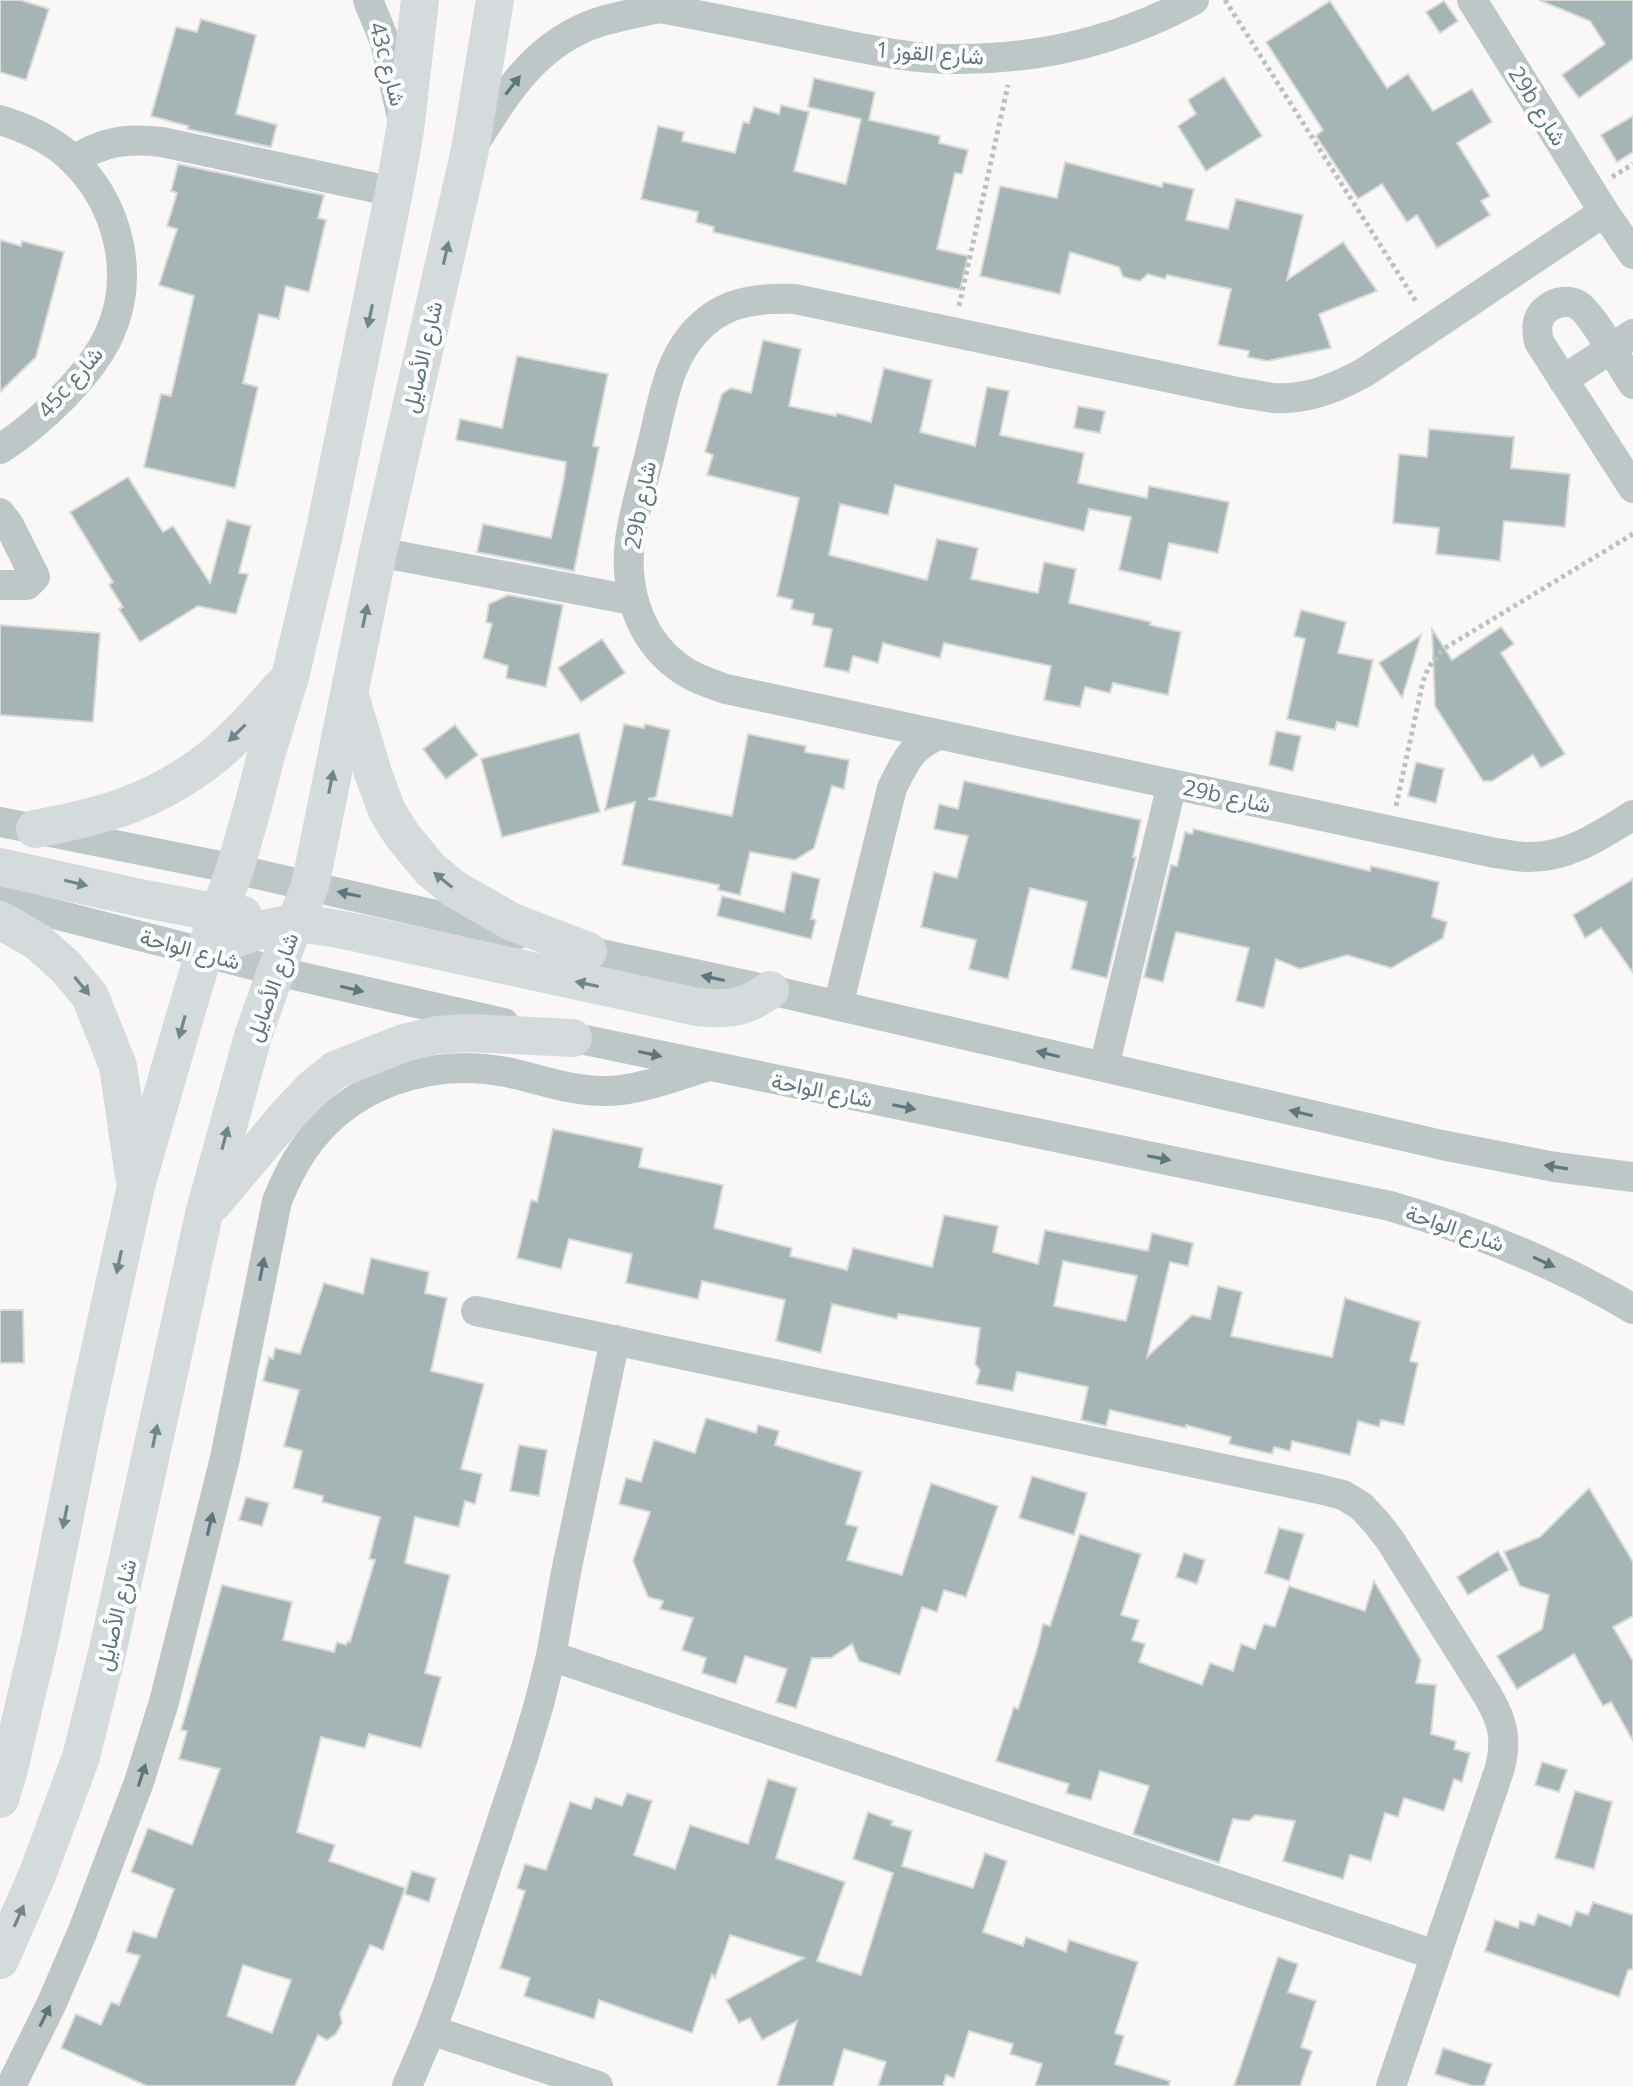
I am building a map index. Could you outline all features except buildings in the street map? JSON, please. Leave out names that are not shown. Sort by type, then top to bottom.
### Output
[{"type":"main road","points":[[0,1799],[41,1634],[136,1186],[204,953],[235,869],[290,677],[324,534],[394,192],[405,130],[420,0]]},
{"type":"main road","name":"شارع الأصايل","points":[[0,1960],[38,1873],[81,1757],[112,1633],[204,1214],[253,1036],[310,886],[378,552],[470,150],[495,0]]},
{"type":"main road","points":[[18,825],[85,819],[118,810],[164,790],[212,758],[290,677]]},
{"type":"main road","points":[[349,692],[387,811],[430,869],[453,888],[512,922],[588,951]]},
{"type":"main road","points":[[0,867],[240,916],[278,907],[310,886]]},
{"type":"main road","points":[[0,920],[38,942],[66,967],[90,996],[118,1066],[136,1186]]},
{"type":"main road","points":[[204,953],[251,933],[294,924],[358,933],[697,1007],[739,1007],[757,1000],[770,990]]},
{"type":"main road","points":[[204,1214],[289,1113],[335,1070],[404,1043],[437,1035],[470,1033],[573,1038]]},
{"type":"street","name":"43c شارع","points":[[368,0],[385,42],[405,130]]},
{"type":"street","name":"شارع القوز 1","points":[[470,150],[507,91],[547,50],[598,22],[652,4],[901,55],[958,60],[1015,57],[1068,48],[1120,33],[1194,0]]},
{"type":"street","name":"29b شارع","points":[[1472,0],[1633,254]]},
{"type":"street","name":"45c شارع","points":[[0,120],[48,140],[73,160],[98,189],[115,223],[122,261],[120,299],[109,335],[88,368],[53,408],[0,449]]},
{"type":"street","points":[[73,160],[94,148],[116,141],[139,139],[394,192]]},
{"type":"street","name":"29b شارع","points":[[1604,212],[1365,372],[1337,387],[1305,396],[1274,398],[795,299],[763,298],[733,306],[705,322],[683,345],[669,373],[630,541],[629,569],[632,600],[657,647],[676,666],[700,680],[726,689],[1527,858],[1560,853],[1590,842],[1633,815]]},
{"type":"street","points":[[1633,384],[1622,341],[1587,312],[1570,302],[1559,302],[1542,313],[1536,332],[1539,342],[1563,380],[1623,450],[1633,488]]},
{"type":"street","points":[[1563,380],[1622,341]]},
{"type":"street","points":[[0,585],[27,585],[35,577],[3,523]]},
{"type":"street","points":[[378,552],[632,600]]},
{"type":"street","points":[[868,720],[886,746],[892,788]]},
{"type":"street","points":[[838,1006],[892,788],[916,747],[939,735]]},
{"type":"street","points":[[1104,1067],[1172,784]]},
{"type":"street","points":[[18,825],[235,869],[1456,1148],[1555,1167],[1633,1177]]},
{"type":"street","name":"شارع الواحة","points":[[0,900],[276,971],[573,1038],[1390,1206],[1509,1246],[1560,1269],[1633,1309]]},
{"type":"street","points":[[11,2086],[82,1933],[139,1782],[164,1702],[225,1458],[277,1201],[303,1150],[322,1127],[354,1099],[405,1076],[439,1069],[474,1068],[505,1072],[565,1087],[610,1091],[708,1067]]},
{"type":"street","points":[[476,1311],[1319,1489],[1343,1495],[1361,1506],[1390,1540],[1498,1713],[1504,1750],[1391,2086]]},
{"type":"street","points":[[407,2086],[431,2030],[525,1751],[551,1656],[615,1340]]},
{"type":"street","points":[[551,1656],[1435,1955]]},
{"type":"street","points":[[431,2030],[598,2086]]},
{"type":"path","points":[[1225,0],[1432,327]]},
{"type":"path","points":[[953,332],[1015,57]]},
{"type":"path","points":[[1391,831],[1422,686],[1434,658],[1445,648],[1633,534]]}]
